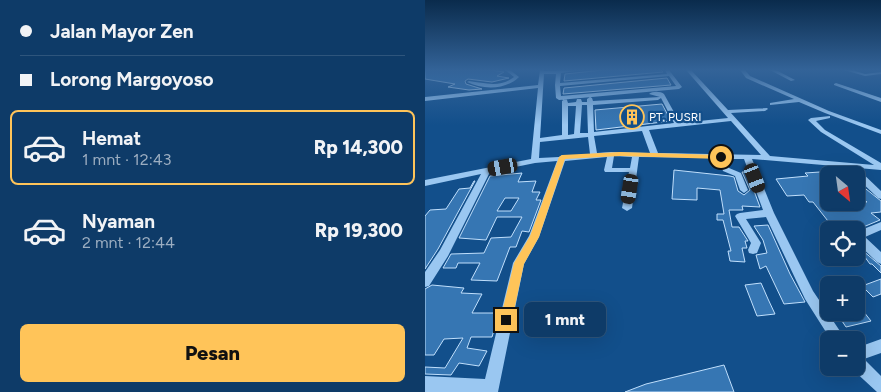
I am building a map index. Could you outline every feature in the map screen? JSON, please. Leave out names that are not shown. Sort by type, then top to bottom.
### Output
[{"type":"street","points":[[481,93],[494,88]]},
{"type":"street","points":[[512,88],[519,89]]},
{"type":"street","points":[[425,99],[524,88]]},
{"type":"street","points":[[535,161],[541,88]]},
{"type":"street","points":[[558,88],[563,101],[565,137]]},
{"type":"street","points":[[563,101],[676,88]]},
{"type":"street","points":[[702,88],[728,117],[757,159],[769,213],[809,296],[833,331]]},
{"type":"street","points":[[773,88],[881,132]]},
{"type":"street","points":[[849,88],[881,100]]},
{"type":"street","points":[[589,103],[659,94],[678,125]]},
{"type":"street","points":[[563,101],[589,103],[664,100]]},
{"type":"street","points":[[772,104],[800,100]]},
{"type":"street","points":[[577,136],[579,102]]},
{"type":"street","points":[[589,103],[594,155]]},
{"type":"street","points":[[537,140],[678,125],[765,109]]},
{"type":"street","points":[[828,117],[811,120],[880,171]]},
{"type":"street","points":[[645,129],[655,155]]},
{"type":"street","points":[[425,183],[535,161],[562,157],[611,154],[757,159],[880,171]]},
{"type":"street","points":[[611,154],[608,170],[633,170]]},
{"type":"street","points":[[627,208],[636,154]]},
{"type":"street","points":[[425,384],[490,390],[519,263],[534,237],[562,157]]},
{"type":"street","points":[[721,157],[726,169],[738,175],[744,190]]},
{"type":"street","points":[[757,159],[820,167]]},
{"type":"street","points":[[425,282],[444,253],[487,170]]},
{"type":"street","points":[[865,171],[880,171]]},
{"type":"street","points":[[865,181],[881,196]]},
{"type":"street","points":[[753,250],[756,243],[740,216],[769,213]]},
{"type":"street","points":[[881,226],[857,236],[881,259]]},
{"type":"street","points":[[865,352],[881,346]]},
{"type":"street","points":[[865,371],[881,386]]},
{"type":"building","points":[[457,88],[482,89],[469,90]]},
{"type":"building","points":[[564,88],[631,88],[563,94]]},
{"type":"building","name":"PT. PUSRI","points":[[662,104],[671,121],[596,130],[595,110]]},
{"type":"building","points":[[674,170],[734,177],[738,191],[744,195],[750,190],[742,172],[747,172],[760,207],[742,206],[743,210],[729,210],[732,227],[739,227],[748,241],[745,241],[747,248],[742,248],[745,262],[730,261],[728,251],[731,251],[723,220],[717,220],[717,214],[724,214],[720,190],[697,188],[697,200],[672,199]]},
{"type":"building","points":[[820,172],[820,211],[804,195],[787,196],[776,179],[808,176],[805,173]]},
{"type":"building","points":[[522,173],[518,182],[536,181],[532,192],[540,192],[536,200],[541,200],[529,232],[522,231],[516,247],[510,247],[497,281],[471,280],[480,263],[458,263],[456,268],[443,268],[451,254],[484,253],[491,238],[511,237],[522,217],[497,217],[486,240],[459,238],[490,176]],"holes":[[[505,198],[519,198],[511,211],[497,211]]]},
{"type":"building","points":[[474,181],[438,249],[425,269],[425,216],[430,210],[446,209],[459,189],[470,188]]},
{"type":"building","points":[[865,188],[881,201],[881,212],[871,213],[880,220],[865,226],[865,221],[828,221],[820,211],[865,211],[865,202],[867,202],[865,200]]},
{"type":"building","points":[[768,225],[805,302],[784,304],[766,266],[760,269],[756,255],[767,253],[763,240],[754,226]]},
{"type":"building","points":[[865,253],[881,266],[881,273],[872,264],[865,257]]},
{"type":"building","points":[[881,279],[881,294],[873,297],[865,289],[865,285]]},
{"type":"building","points":[[761,283],[775,314],[757,316],[745,285]]},
{"type":"building","points":[[432,285],[464,288],[461,293],[482,294],[472,313],[499,313],[492,337],[471,337],[467,348],[487,351],[479,366],[459,363],[451,375],[425,374],[425,367],[445,368],[463,338],[444,339],[434,355],[425,355],[425,289]]},
{"type":"building","points":[[865,313],[871,321],[846,327],[842,321],[865,321]]},
{"type":"building","points":[[724,365],[734,392],[625,392],[646,384]]},
{"type":"place","name":"PT. PUSRI","points":[[632,117]]},
{"type":"route","points":[[506,320],[519,263],[523,253],[534,237],[562,157],[620,154],[721,157]]}]
